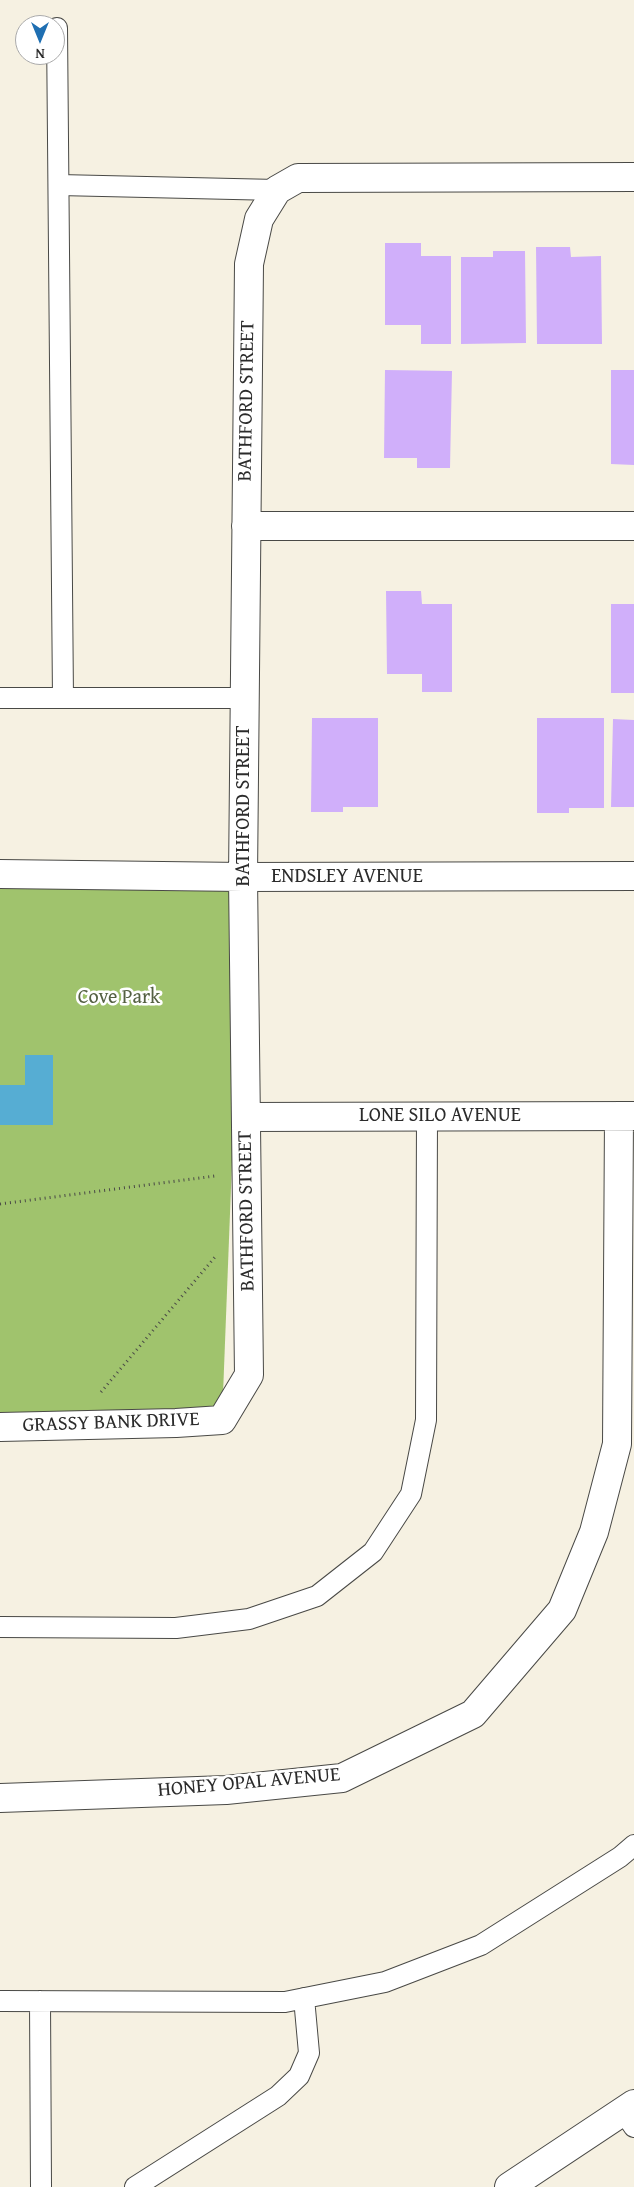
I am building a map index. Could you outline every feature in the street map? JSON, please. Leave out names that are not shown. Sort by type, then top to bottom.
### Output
[{"type":"street","points":[[276,190],[298,178],[634,176]]},
{"type":"street","name":"BATHFORD STREET","points":[[222,1420],[248,1375],[243,877],[248,264],[259,219],[276,190]]},
{"type":"street","points":[[246,526],[634,526]]},
{"type":"street","name":"ENDSLEY AVENUE","points":[[0,874],[243,877],[634,876]]},
{"type":"street","name":"LONE SILO AVENUE","points":[[246,1117],[626,1116]]},
{"type":"street","name":"HONEY OPAL AVENUE","points":[[0,1798],[226,1790],[342,1778],[473,1714],[562,1610],[594,1532],[617,1444],[626,1116]]},
{"type":"street","name":"GRASSY BANK DRIVE","points":[[0,1426],[176,1423],[222,1420]]},
{"type":"street","points":[[509,2187],[630,2114]]},
{"type":"lane","points":[[57,65],[63,698]]},
{"type":"lane","points":[[59,185],[276,190]]},
{"type":"lane","points":[[0,698],[244,698]]},
{"type":"lane","points":[[0,1627],[176,1628],[249,1619],[317,1596],[373,1552],[411,1494],[426,1420],[427,1116]]},
{"type":"lane","points":[[0,2001],[286,2002],[385,1982],[481,1944],[620,1857],[634,1845]]},
{"type":"lane","points":[[135,2187],[278,2096],[299,2076],[309,2053],[304,1998]]},
{"type":"lane","points":[[40,2001],[41,2187]]},
{"type":"path","points":[[0,1204],[246,1172]]},
{"type":"path","points":[[74,1425],[247,1219]]},
{"type":"green space","name":"Cove Park","points":[[0,877],[243,877],[222,1420],[0,1421]]},
{"type":"water","points":[[25,1055],[53,1055],[53,1125],[0,1125],[0,1085],[25,1085]]},
{"type":"building","points":[[385,243],[421,243],[421,256],[451,256],[451,344],[421,344],[421,325],[385,325]]},
{"type":"building","points":[[536,247],[570,247],[571,257],[601,256],[602,344],[537,344]]},
{"type":"building","points":[[493,251],[525,251],[526,343],[461,344],[461,257],[493,257]]},
{"type":"building","points":[[385,370],[452,371],[450,468],[417,468],[417,458],[384,458]]},
{"type":"building","points":[[611,370],[634,370],[634,465],[611,464]]},
{"type":"building","points":[[386,591],[421,591],[422,604],[452,604],[452,692],[422,692],[422,674],[387,674]]},
{"type":"building","points":[[611,604],[634,604],[634,693],[611,693]]},
{"type":"building","points":[[312,718],[378,718],[378,807],[343,807],[343,812],[311,812]]},
{"type":"building","points":[[537,718],[604,718],[604,808],[569,808],[569,813],[537,813]]},
{"type":"building","points":[[613,719],[634,720],[634,807],[611,807]]}]
